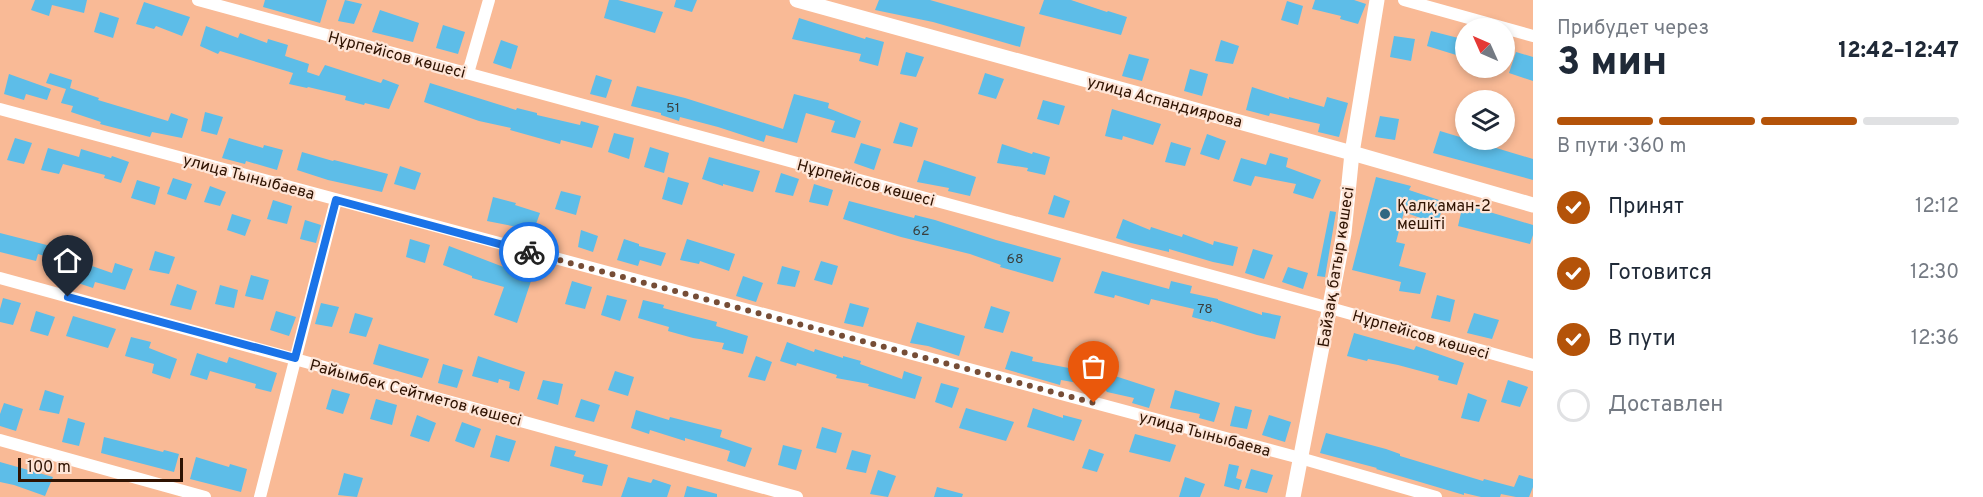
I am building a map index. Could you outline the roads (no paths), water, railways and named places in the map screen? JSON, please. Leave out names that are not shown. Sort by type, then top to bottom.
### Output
[{"type":"street","name":"Нұрпейісов көшесі","points":[[198,0],[1533,365]]},
{"type":"street","points":[[468,73],[489,0]]},
{"type":"street","name":"улица Аспандиярова","points":[[796,0],[1533,205]]},
{"type":"street","name":"Байзақ батыр көшесі","points":[[1293,497],[1344,232],[1352,153],[1377,0]]},
{"type":"street","points":[[1404,0],[1533,36]]},
{"type":"street","name":"улица Тыныбаева","points":[[0,109],[1300,458],[1436,497]]},
{"type":"street","points":[[260,497],[336,200]]},
{"type":"street","name":"Райымбек Сейтметов көшесі","points":[[0,278],[797,497]]},
{"type":"street","points":[[0,440],[205,497]]},
{"type":"place","name":"Қалқаман-2 мешіті","points":[[1385,214]]}]
